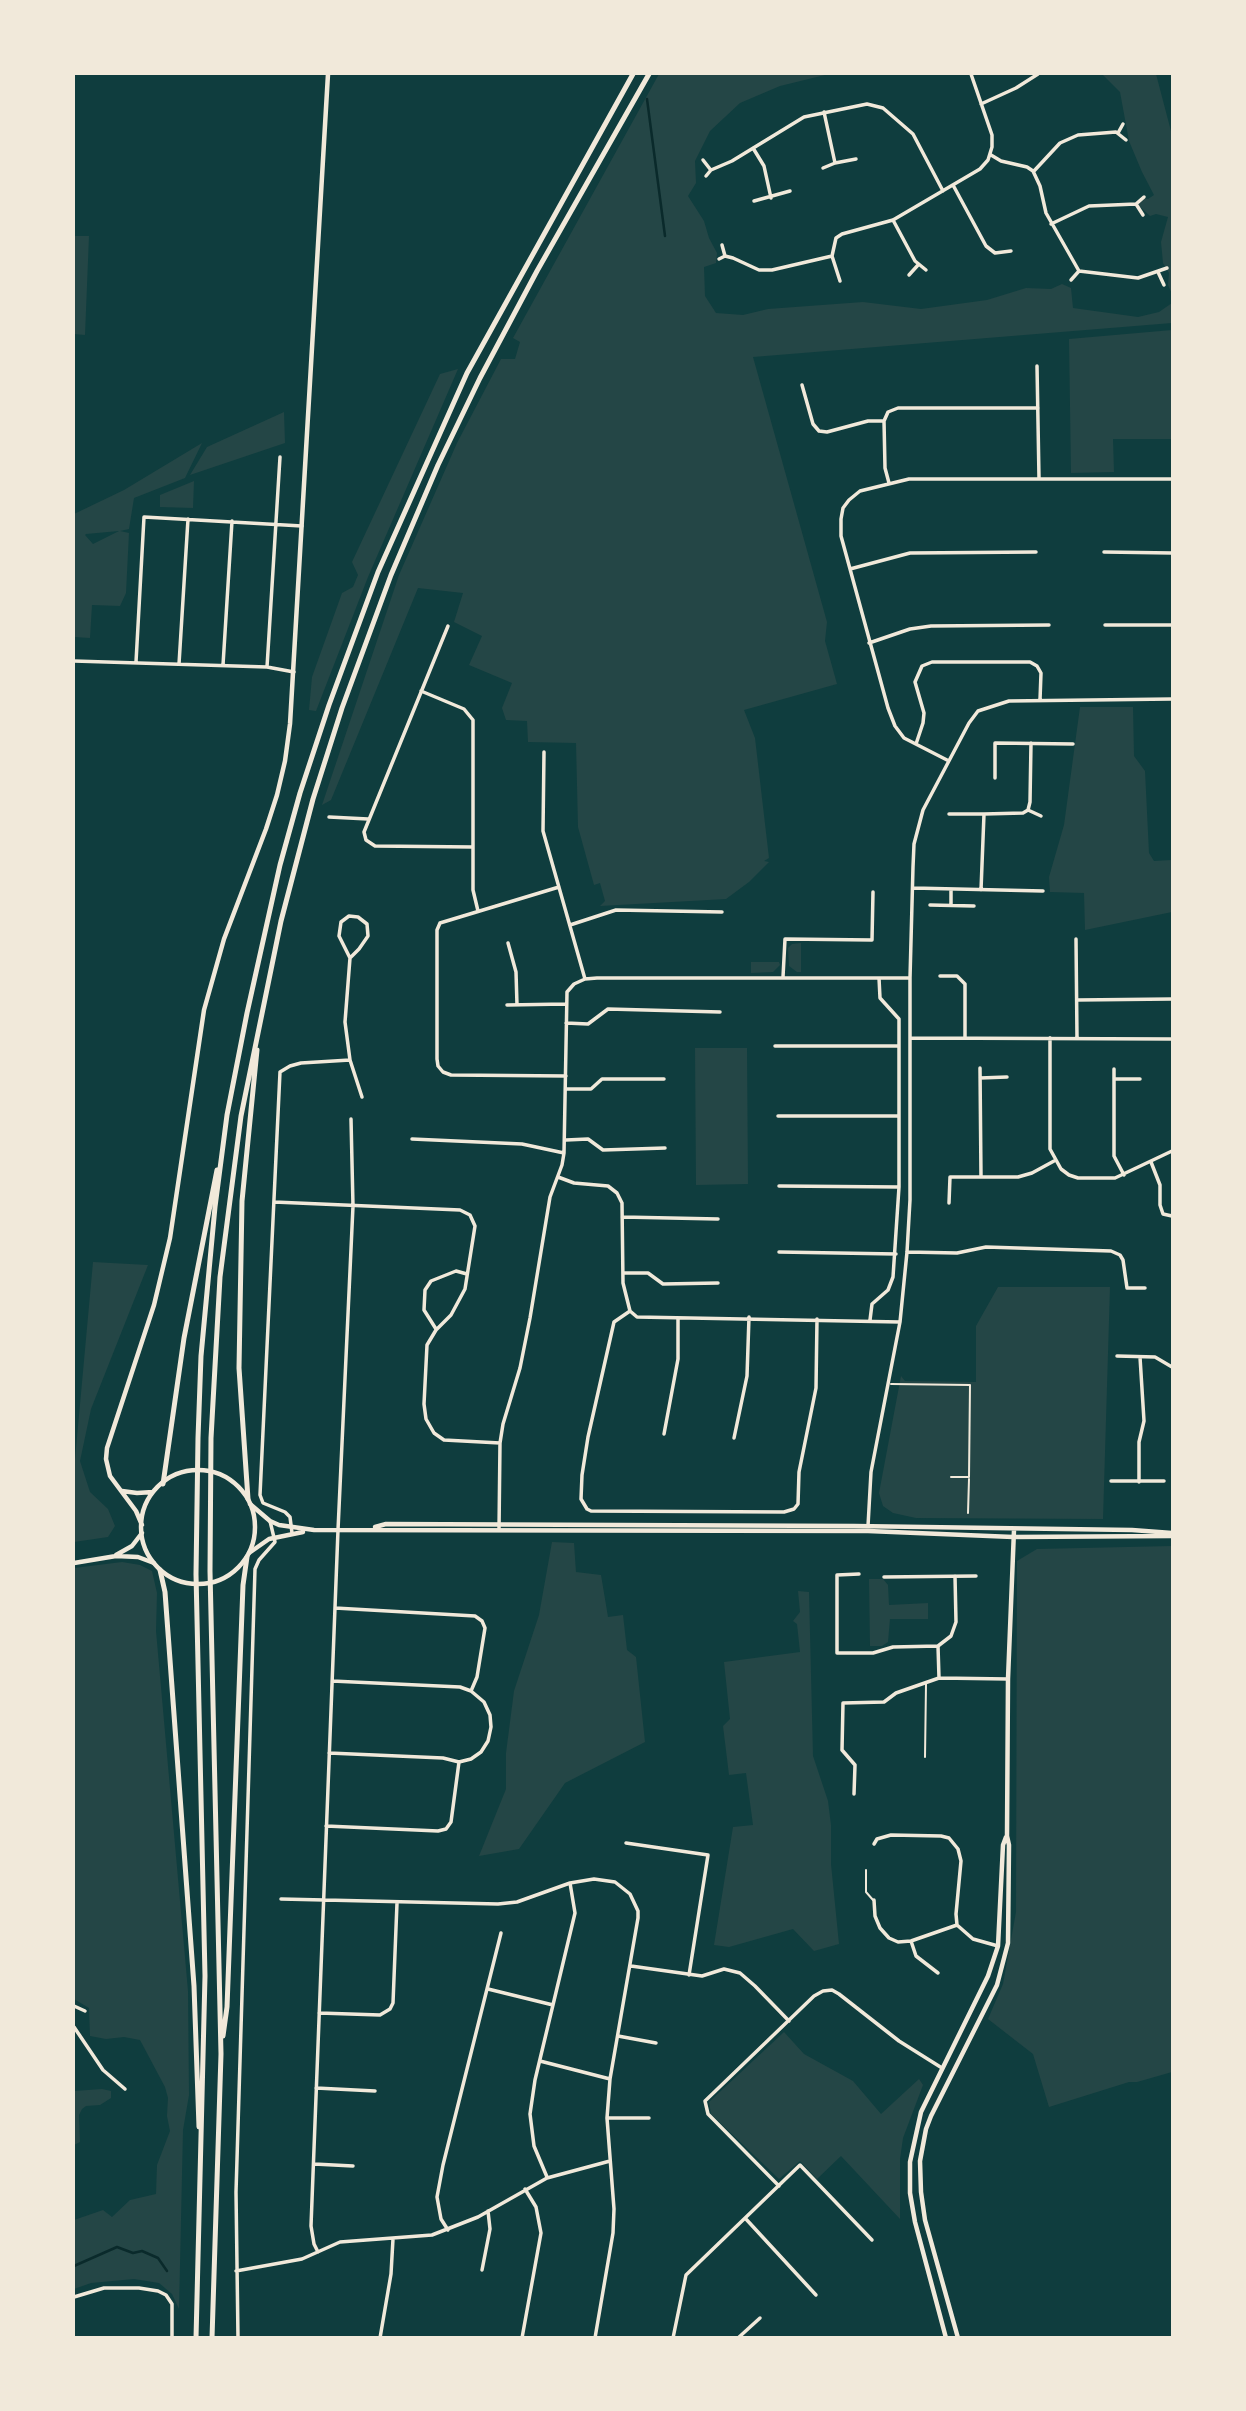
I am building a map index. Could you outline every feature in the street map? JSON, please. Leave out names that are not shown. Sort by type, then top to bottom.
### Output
[{"type":"highway","points":[[163,1484],[184,1338],[267,918],[290,829],[329,705],[378,572],[467,373],[633,74]]},
{"type":"highway","points":[[212,2337],[221,2054],[209,1571],[211,1438],[223,1254],[241,1116],[281,921],[313,799],[342,708],[396,563],[480,378],[537,271],[649,74]]},
{"type":"highway","points":[[249,1502],[239,1368],[242,1201],[261,1016]]},
{"type":"highway","points":[[196,2337],[205,1976],[196,1574],[198,1438],[208,1276],[228,1115]]},
{"type":"highway","points":[[221,2054],[227,2007],[243,1585],[248,1555]]},
{"type":"highway","points":[[160,1570],[165,1592],[194,1986],[201,2200]]},
{"type":"street","points":[[142,1525],[136,1511],[110,1476],[106,1459],[107,1448],[154,1305],[170,1237],[197,1046],[210,986],[224,939],[266,829],[285,761],[294,672],[328,74]]},
{"type":"street","points":[[840,281],[832,256],[836,238],[842,233],[893,220],[980,169],[990,155],[992,135],[971,74]]},
{"type":"street","points":[[981,104],[1016,89],[1038,74]]},
{"type":"street","points":[[706,176],[711,170],[732,161],[794,121],[867,104],[883,108],[919,141],[943,191]]},
{"type":"street","points":[[824,112],[835,163]]},
{"type":"street","points":[[1118,133],[1123,124]]},
{"type":"street","points":[[1033,171],[1049,152],[1078,135],[1118,133],[1126,141]]},
{"type":"street","points":[[753,148],[764,166],[771,198]]},
{"type":"street","points":[[990,155],[1000,161],[1033,171],[1041,186],[1042,202],[1051,223],[1079,271]]},
{"type":"street","points":[[824,168],[856,159]]},
{"type":"street","points":[[703,160],[711,170]]},
{"type":"street","points":[[953,185],[986,246],[995,253],[1011,251]]},
{"type":"street","points":[[754,201],[790,191]]},
{"type":"street","points":[[1051,223],[1089,206],[1136,204],[1144,197]]},
{"type":"street","points":[[1136,204],[1143,215]]},
{"type":"street","points":[[893,220],[918,265],[926,270]]},
{"type":"street","points":[[722,245],[725,256]]},
{"type":"street","points":[[719,259],[725,256],[759,270],[772,270],[832,256]]},
{"type":"street","points":[[909,275],[918,265]]},
{"type":"street","points":[[1079,271],[1129,278],[1146,277],[1167,268]]},
{"type":"street","points":[[1070,280],[1079,271]]},
{"type":"street","points":[[1158,272],[1164,285]]},
{"type":"street","points":[[1037,366],[1039,478]]},
{"type":"street","points":[[802,384],[813,424],[819,431],[827,432],[868,421],[884,421]]},
{"type":"street","points":[[889,483],[885,468],[884,421],[888,412],[898,408],[1038,408]]},
{"type":"street","points":[[267,667],[280,457]]},
{"type":"street","points":[[947,761],[904,738],[895,726],[869,643],[841,536],[843,508],[860,491],[909,479],[1172,479]]},
{"type":"street","points":[[136,662],[144,517],[303,526]]},
{"type":"street","points":[[179,664],[188,519]]},
{"type":"street","points":[[223,666],[232,522]]},
{"type":"street","points":[[850,569],[910,553],[1036,552]]},
{"type":"street","points":[[1104,552],[1172,553]]},
{"type":"street","points":[[869,643],[910,629],[931,626],[1049,625]]},
{"type":"street","points":[[1105,625],[1172,625]]},
{"type":"street","points":[[448,626],[364,828],[364,836],[375,846],[473,847]]},
{"type":"street","points":[[74,661],[267,667],[294,672]]},
{"type":"street","points":[[916,744],[924,713],[915,681],[922,666],[932,662],[1030,662],[1037,666],[1041,673],[1040,700]]},
{"type":"street","points":[[421,691],[464,709],[473,720],[473,890],[478,911]]},
{"type":"street","points":[[868,1529],[871,1472],[890,1384],[907,1252],[910,1200],[910,978],[914,844],[923,810],[947,761],[978,711],[1009,701],[1172,699]]},
{"type":"street","points":[[995,778],[995,743],[1073,744]]},
{"type":"street","points":[[949,814],[1023,813],[1028,810],[1031,743]]},
{"type":"street","points":[[544,752],[543,831],[585,979]]},
{"type":"street","points":[[1028,810],[1041,816]]},
{"type":"street","points":[[981,890],[984,814]]},
{"type":"street","points":[[329,817],[368,819]]},
{"type":"street","points":[[559,887],[440,923],[437,930],[438,1066],[451,1075],[566,1076]]},
{"type":"street","points":[[913,888],[1043,891]]},
{"type":"street","points":[[951,889],[951,905]]},
{"type":"street","points":[[783,978],[785,939],[872,940],[873,892]]},
{"type":"street","points":[[930,905],[974,906]]},
{"type":"street","points":[[570,925],[616,910],[722,912]]},
{"type":"street","points":[[350,958],[368,936],[367,924],[358,917],[349,916],[341,922],[339,936],[350,958],[345,1022],[350,1060],[362,1097]]},
{"type":"street","points":[[1076,939],[1077,1038]]},
{"type":"street","points":[[508,943],[516,972],[517,1005]]},
{"type":"street","points":[[940,976],[957,976],[965,984],[965,1038]]},
{"type":"street","points":[[870,1320],[872,1304],[888,1290],[893,1277],[899,1187],[899,1019],[880,998],[879,978]]},
{"type":"street","points":[[499,1528],[500,1443],[503,1424],[520,1368],[550,1197],[558,1177],[566,1140],[568,992],[574,984],[585,979],[910,978]]},
{"type":"street","points":[[1076,1000],[1172,999]]},
{"type":"street","points":[[507,1005],[566,1004]]},
{"type":"street","points":[[566,1023],[588,1024],[608,1009],[720,1012]]},
{"type":"street","points":[[911,1038],[1172,1039]]},
{"type":"street","points":[[1050,1038],[1050,1149],[1054,1161],[1069,1175],[1078,1178],[1115,1178],[1172,1151]]},
{"type":"street","points":[[775,1046],[899,1046]]},
{"type":"street","points":[[292,1531],[292,1521],[288,1514],[263,1503],[260,1495],[280,1072],[301,1063],[350,1060]]},
{"type":"street","points":[[980,1068],[981,1177]]},
{"type":"street","points":[[1114,1069],[1114,1156],[1124,1175]]},
{"type":"street","points":[[980,1078],[1007,1077]]},
{"type":"street","points":[[566,1089],[591,1089],[602,1079],[664,1079]]},
{"type":"street","points":[[1114,1079],[1140,1079]]},
{"type":"street","points":[[778,1116],[899,1116]]},
{"type":"street","points":[[318,2252],[311,2236],[313,2164],[353,1206],[351,1119]]},
{"type":"street","points":[[412,1139],[522,1144],[564,1153]]},
{"type":"street","points":[[566,1140],[588,1139],[603,1150],[665,1148]]},
{"type":"street","points":[[949,1203],[950,1177],[1018,1177],[1054,1161]]},
{"type":"street","points":[[1151,1161],[1160,1185],[1163,1214],[1172,1216]]},
{"type":"street","points":[[558,1177],[574,1183],[608,1186],[617,1193],[622,1203],[623,1283],[630,1311],[637,1317],[749,1317],[900,1322]]},
{"type":"street","points":[[779,1186],[899,1187]]},
{"type":"street","points":[[274,1202],[460,1210],[470,1215],[475,1226],[467,1274],[460,1301],[451,1315],[436,1329],[427,1345],[424,1404],[426,1419],[434,1433],[444,1440],[500,1443]]},
{"type":"street","points":[[622,1217],[718,1219]]},
{"type":"street","points":[[907,1252],[957,1253],[986,1247],[1111,1251],[1123,1259],[1127,1288],[1145,1288]]},
{"type":"street","points":[[779,1252],[896,1254]]},
{"type":"street","points":[[436,1329],[424,1310],[425,1290],[431,1281],[456,1271],[467,1274]]},
{"type":"street","points":[[623,1273],[648,1273],[663,1284],[718,1283]]},
{"type":"street","points":[[630,1311],[614,1322],[588,1437],[581,1499],[591,1511],[784,1512],[794,1509],[798,1504],[799,1472],[816,1388],[817,1319]]},
{"type":"street","points":[[734,1438],[747,1376],[749,1317]]},
{"type":"street","points":[[664,1433],[678,1359],[678,1318]]},
{"type":"street","points":[[1117,1356],[1155,1357],[1172,1367]]},
{"type":"street","points":[[1139,1482],[1139,1442],[1144,1421],[1140,1356]]},
{"type":"street","points":[[292,1531],[270,1521],[225,1477],[206,1469],[183,1472],[163,1484],[154,1492],[145,1508],[142,1525],[146,1549],[160,1570],[179,1580],[205,1581],[223,1578],[237,1569],[264,1541],[292,1531],[499,1528],[1132,1530],[1172,1535]]},
{"type":"street","points":[[1111,1481],[1164,1481]]},
{"type":"street","points":[[122,1491],[154,1492]]},
{"type":"street","points":[[248,1555],[255,1533],[249,1502]]},
{"type":"street","points":[[238,2337],[236,2192],[255,1569],[259,1560],[274,1545],[276,1538],[270,1521]]},
{"type":"street","points":[[868,1529],[1013,1537],[1172,1535]]},
{"type":"street","points":[[958,2337],[925,2220],[920,2161],[926,2129],[997,1985],[1006,1957],[1009,1929],[1007,1836],[1014,1530]]},
{"type":"street","points":[[116,1556],[132,1546],[142,1534]]},
{"type":"street","points":[[74,1563],[116,1556],[138,1557],[155,1563]]},
{"type":"street","points":[[859,1574],[837,1574],[837,1653],[873,1653],[893,1647],[938,1646],[951,1636],[956,1622],[954,1576]]},
{"type":"street","points":[[884,1577],[976,1576]]},
{"type":"street","points":[[335,1608],[475,1616],[482,1621],[485,1628],[477,1677],[471,1691]]},
{"type":"street","points":[[938,1646],[939,1678]]},
{"type":"street","points":[[854,1794],[855,1765],[842,1750],[844,1703],[884,1702],[896,1693],[939,1678],[1009,1679]]},
{"type":"street","points":[[329,1754],[443,1758],[459,1762],[471,1759],[481,1752],[488,1741],[491,1727],[490,1715],[484,1702],[471,1691],[460,1687],[332,1681]]},
{"type":"street","points":[[326,1826],[438,1831],[446,1829],[451,1822],[459,1762]]},
{"type":"street","points":[[874,1844],[877,1839],[891,1835],[949,1838],[958,1849],[961,1861],[957,1924],[973,1940],[998,1946]]},
{"type":"street","points":[[946,2337],[915,2222],[910,2193],[910,2162],[921,2112],[988,1976],[998,1946],[1003,1845],[1007,1836]]},
{"type":"street","points":[[626,1843],[708,1855],[689,1975]]},
{"type":"street","points":[[282,1899],[476,1905],[517,1902],[570,1883],[604,1879],[615,1882],[629,1894],[638,1911],[638,1918],[610,2078],[607,2118],[614,2210],[595,2337]]},
{"type":"street","points":[[547,2178],[534,2147],[530,2114],[575,1913],[570,1883]]},
{"type":"street","points":[[874,1900],[875,1916],[880,1928],[889,1938],[898,1942],[911,1941],[957,1924]]},
{"type":"street","points":[[319,2013],[380,2015],[390,2009],[393,2003],[397,1902]]},
{"type":"street","points":[[448,2230],[441,2219],[437,2197],[502,1933]]},
{"type":"street","points":[[911,1941],[916,1956],[938,1973]]},
{"type":"street","points":[[631,1965],[702,1976],[724,1969],[740,1973],[789,2021]]},
{"type":"street","points":[[488,1989],[553,2005]]},
{"type":"street","points":[[779,2186],[708,2114],[705,2101],[814,1996],[832,1990],[899,2041],[952,2073]]},
{"type":"street","points":[[74,2006],[85,2011]]},
{"type":"street","points":[[74,2027],[103,2070],[125,2090]]},
{"type":"street","points":[[618,2036],[656,2043]]},
{"type":"street","points":[[540,2061],[610,2078]]},
{"type":"street","points":[[316,2088],[375,2091]]},
{"type":"street","points":[[607,2118],[649,2118]]},
{"type":"street","points":[[236,2271],[302,2259],[340,2242],[416,2238],[448,2230],[547,2178],[610,2161]]},
{"type":"street","points":[[313,2164],[353,2166]]},
{"type":"street","points":[[673,2337],[686,2275],[800,2165],[872,2240]]},
{"type":"street","points":[[523,2337],[541,2233],[536,2207],[525,2189]]},
{"type":"street","points":[[482,2270],[489,2229],[488,2211]]},
{"type":"street","points":[[745,2218],[816,2295]]},
{"type":"street","points":[[380,2337],[391,2274],[393,2239]]},
{"type":"street","points":[[74,2297],[104,2288],[158,2291],[166,2295],[172,2304],[172,2337]]},
{"type":"street","points":[[738,2337],[760,2318]]},
{"type":"lane","points":[[890,1384],[970,1385],[968,1513]]},
{"type":"lane","points":[[951,1477],[969,1477]]},
{"type":"lane","points":[[925,1757],[926,1684]]},
{"type":"lane","points":[[866,1870],[866,1892],[874,1900]]},
{"type":"shaded area","points":[[659,74],[829,74],[780,86],[740,103],[710,131],[695,161],[696,183],[688,196],[704,221],[717,253],[716,263],[704,267],[705,296],[716,313],[743,315],[768,309],[863,302],[921,309],[987,300],[1026,288],[1051,289],[1062,284],[1071,288],[1073,308],[1138,317],[1159,312],[1172,303],[1172,323],[753,357],[827,622],[825,641],[837,684],[744,710],[755,738],[769,858],[764,861],[769,862],[749,882],[726,899],[600,906],[605,901],[600,883],[594,885],[578,827],[576,743],[528,742],[527,721],[506,720],[502,708],[512,683],[469,665],[482,636],[454,622],[463,593],[418,588],[331,800],[322,805],[399,575],[457,443],[501,359],[515,359],[520,342],[513,338]]},
{"type":"shaded area","points":[[1102,74],[1156,74],[1172,135],[1172,294],[1168,285],[1169,273],[1163,263],[1161,242],[1168,217],[1156,214],[1150,216],[1137,204],[1154,195],[1129,141],[1120,92]]},
{"type":"shaded area","points":[[74,236],[89,236],[85,335],[74,334]]},
{"type":"shaded area","points":[[1172,330],[1172,439],[1113,439],[1114,472],[1071,473],[1069,339]]},
{"type":"shaded area","points":[[458,369],[368,577],[316,711],[309,710],[312,677],[342,593],[353,587],[358,575],[352,562],[440,374]]},
{"type":"shaded area","points":[[284,412],[285,443],[190,475],[207,447]]},
{"type":"shaded area","points":[[202,443],[185,478],[134,498],[129,529],[120,531],[129,533],[126,593],[120,606],[92,605],[90,638],[74,637],[74,514],[124,490]],"holes":[[[119,531],[93,544],[86,534]]]},
{"type":"shaded area","points":[[194,481],[193,508],[160,507],[160,495]]},
{"type":"shaded area","points":[[1080,707],[1133,707],[1134,756],[1145,771],[1149,853],[1154,861],[1171,860],[1172,912],[1085,930],[1084,893],[1050,892],[1049,877],[1064,825]]},
{"type":"shaded area","points":[[801,943],[801,972],[797,972],[789,966],[788,948],[792,944]]},
{"type":"shaded area","points":[[751,962],[779,962],[780,965],[773,972],[751,973]]},
{"type":"shaded area","points":[[695,1048],[747,1048],[748,1184],[696,1185]]},
{"type":"shaded area","points":[[93,1262],[148,1265],[91,1409],[80,1461],[90,1492],[108,1509],[115,1526],[108,1537],[74,1542],[74,1470]]},
{"type":"shaded area","points":[[998,1287],[1110,1287],[1103,1519],[916,1518],[893,1513],[883,1506],[879,1493],[901,1376],[905,1381],[976,1382],[976,1326]]},
{"type":"shaded area","points":[[552,1542],[574,1543],[576,1572],[601,1575],[608,1617],[623,1615],[627,1650],[636,1657],[645,1742],[565,1783],[519,1849],[479,1856],[506,1789],[506,1753],[514,1691],[539,1615]]},
{"type":"shaded area","points":[[1172,1546],[1172,2072],[1129,2082],[1049,2107],[1033,2054],[988,2019],[1003,1984],[1016,1912],[1017,1561],[1037,1549]]},
{"type":"shaded area","points":[[122,1562],[140,1565],[152,1571],[157,1593],[156,1631],[188,1991],[189,2095],[183,2130],[179,2309],[172,2294],[159,2283],[134,2279],[91,2283],[74,2289],[74,2220],[103,2210],[112,2217],[130,2200],[156,2194],[157,2165],[170,2131],[165,2087],[140,2040],[90,2036],[89,2008],[74,1999],[74,1568]]},
{"type":"shaded area","points":[[869,1579],[883,1579],[888,1585],[889,1605],[928,1603],[928,1619],[890,1619],[888,1642],[882,1646],[870,1646]]},
{"type":"shaded area","points":[[798,1591],[809,1592],[813,1756],[828,1801],[839,1944],[814,1951],[793,1929],[729,1947],[714,1945],[733,1827],[753,1825],[746,1773],[729,1775],[723,1726],[730,1719],[724,1662],[800,1652],[797,1624],[793,1621],[800,1612]]},
{"type":"shaded area","points":[[784,2032],[804,2054],[853,2081],[881,2114],[919,2079],[923,2085],[903,2138],[900,2159],[900,2219],[841,2156],[817,2179],[800,2161],[779,2179],[711,2114],[709,2102]]},
{"type":"shaded area","points":[[74,2091],[111,2091],[111,2098],[100,2105],[82,2109],[79,2115],[80,2142],[74,2145]]},
{"type":"waterway","points":[[647,99],[665,236]]},
{"type":"waterway","points":[[74,2266],[117,2247],[133,2253],[142,2251],[158,2258],[167,2271]]}]
